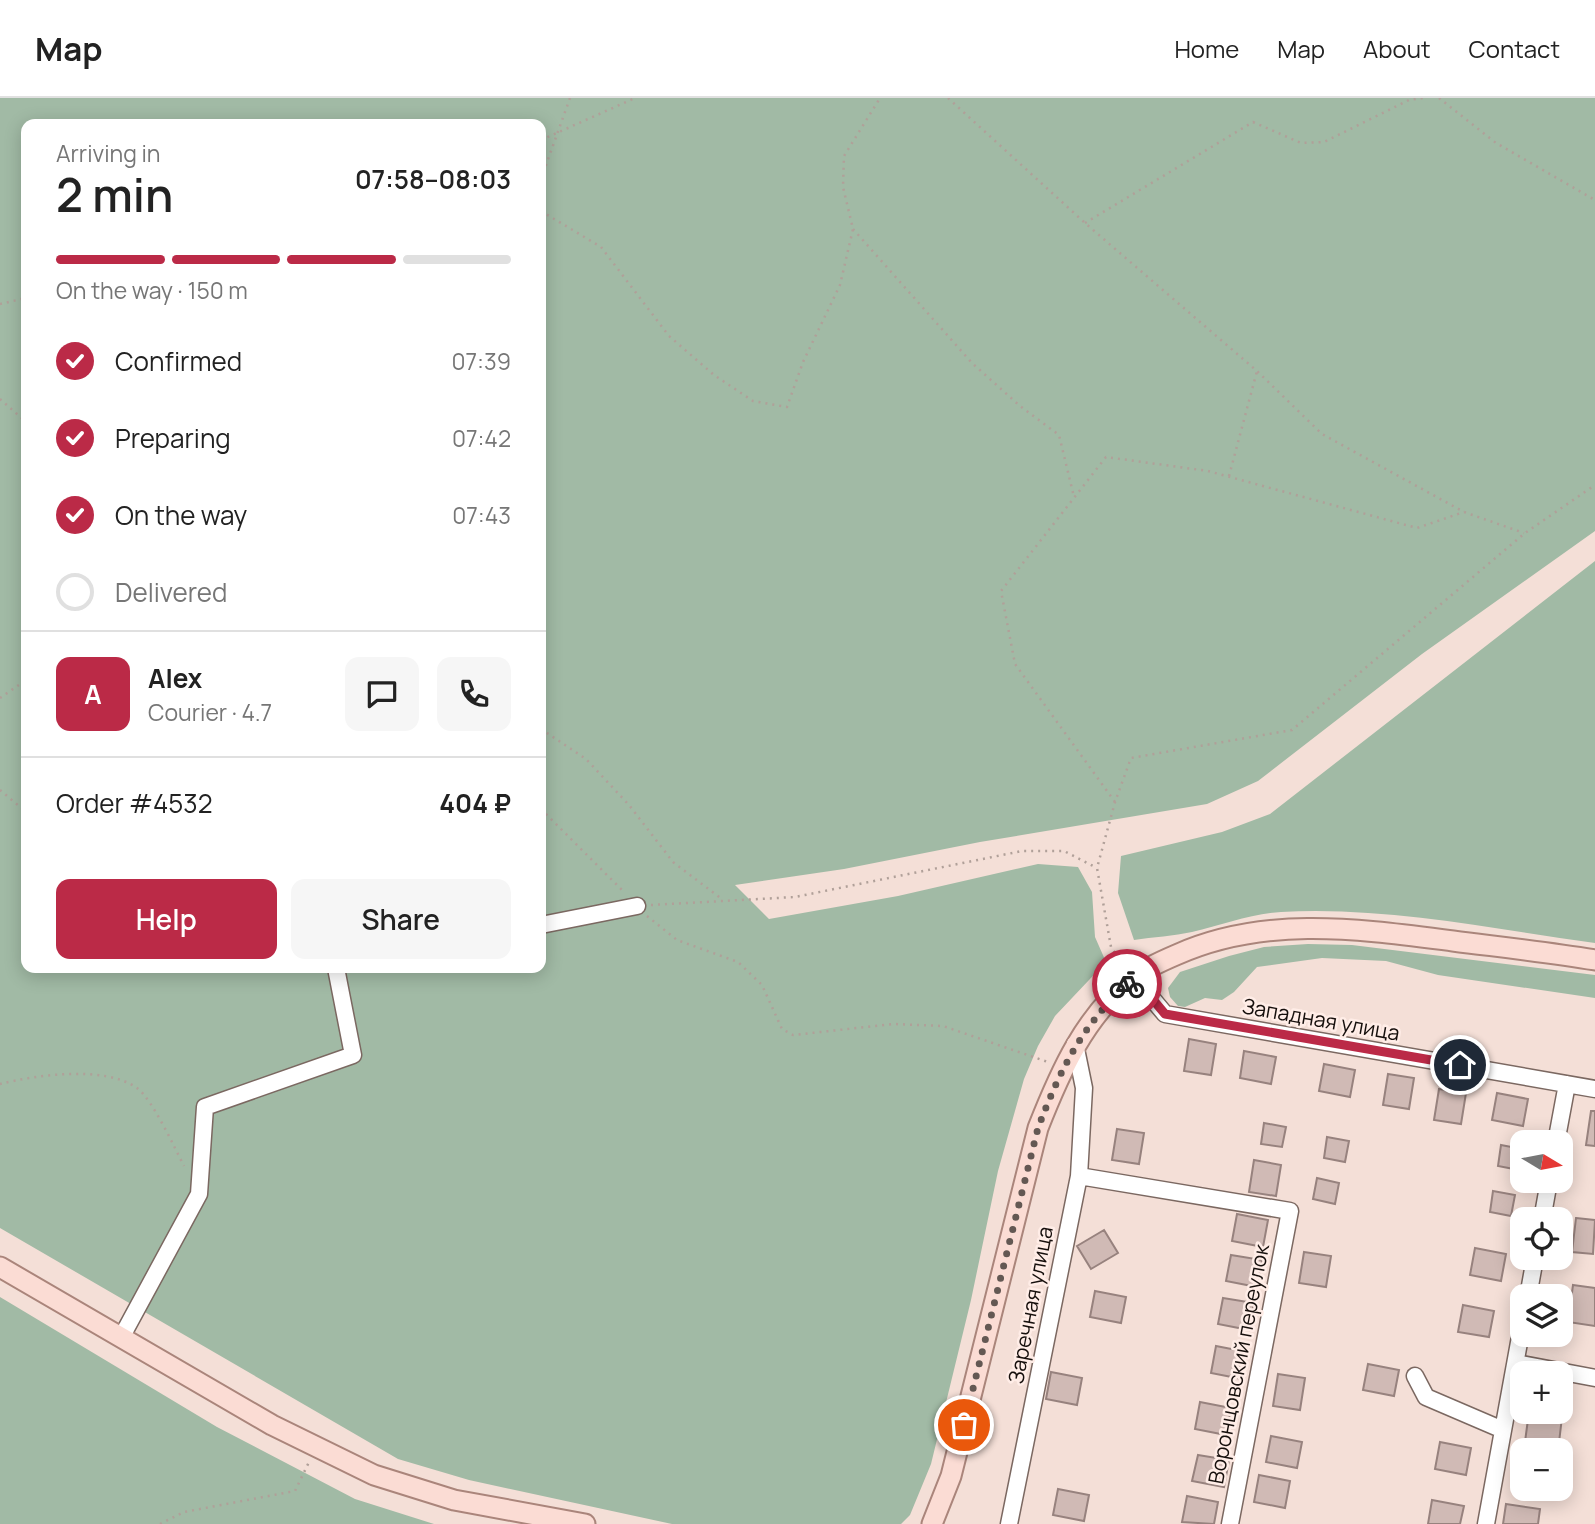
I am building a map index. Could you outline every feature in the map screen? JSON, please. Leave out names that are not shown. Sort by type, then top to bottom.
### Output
[{"type":"main road","points":[[932,1524],[951,1476],[1038,1128],[1075,1044],[1112,998],[1134,977],[1192,948],[1224,938],[1268,930],[1313,927],[1355,929],[1595,960]]},
{"type":"main road","points":[[0,1267],[272,1425],[374,1475],[454,1500],[585,1524]]},
{"type":"street","points":[[546,924],[637,906]]},
{"type":"street","points":[[121,1338],[199,1194],[205,1107],[353,1055],[337,973]]},
{"type":"street","name":"Западная улица","points":[[1134,977],[1165,1014],[1595,1089]]},
{"type":"street","name":"Заречная улица","points":[[1009,1524],[1079,1176],[1084,1088],[1075,1044]]},
{"type":"street","points":[[1558,1130],[1567,1084]]},
{"type":"street","name":"Воронцовский переулок","points":[[1079,1176],[1290,1211],[1230,1524]]},
{"type":"street","points":[[1573,1374],[1595,1378]]},
{"type":"street","points":[[1415,1376],[1426,1397],[1503,1430]]},
{"type":"street","points":[[1486,1524],[1510,1394]]},
{"type":"path","points":[[546,163],[570,98]]},
{"type":"path","points":[[546,138],[635,98]]},
{"type":"path","points":[[546,214],[600,247],[669,336],[714,375],[753,401],[787,407],[803,362],[840,285],[853,229],[843,187],[844,156],[880,98]]},
{"type":"path","points":[[948,98],[1085,223],[1257,371],[1322,434],[1464,512],[1525,533]]},
{"type":"path","points":[[1085,223],[1253,122],[1301,143],[1324,142],[1409,100],[1423,98]]},
{"type":"path","points":[[1439,98],[1496,143],[1595,200]]},
{"type":"path","points":[[853,229],[972,363],[1020,406],[1059,435],[1074,497]]},
{"type":"path","points":[[0,304],[21,299]]},
{"type":"path","points":[[1229,477],[1257,371]]},
{"type":"path","points":[[0,399],[21,418]]},
{"type":"path","points":[[1115,802],[1016,664],[1001,591],[1106,457],[1208,471],[1417,528],[1464,512]]},
{"type":"path","points":[[1134,977],[1111,947],[1097,868],[1115,802],[1131,758],[1292,730],[1525,533],[1595,485]]},
{"type":"path","points":[[0,698],[21,683]]},
{"type":"path","points":[[546,732],[586,759],[629,805],[673,862],[724,900]]},
{"type":"path","points":[[0,790],[21,808]]},
{"type":"path","points":[[546,814],[657,926],[677,940],[737,962],[762,985],[782,1029],[793,1035],[894,1024],[943,1026],[1063,1067]]},
{"type":"path","points":[[637,906],[795,897],[1022,851],[1064,851],[1097,868]]},
{"type":"path","points":[[0,1084],[27,1077],[84,1074],[117,1080],[138,1088],[159,1119],[199,1194]]},
{"type":"path","points":[[160,1524],[184,1512],[295,1491],[316,1447]]},
{"type":"green space","points":[[0,98],[1595,98],[1595,531],[1422,654],[1258,781],[1207,804],[980,842],[844,869],[735,885],[769,919],[898,896],[1038,864],[1078,867],[1092,892],[1095,937],[1106,962],[1055,1016],[1024,1079],[998,1171],[971,1300],[931,1464],[910,1515],[901,1524],[672,1524],[469,1480],[398,1459],[0,1228]]},
{"type":"green space","points":[[1595,561],[1595,943],[1399,915],[1320,911],[1270,913],[1185,933],[1134,940],[1118,893],[1121,856],[1222,832],[1270,814]]},
{"type":"green space","points":[[1352,945],[1595,975],[1595,998],[1438,975],[1386,961],[1322,958],[1257,967],[1234,992],[1222,1000],[1205,998],[1185,1007],[1178,1006],[1170,997],[1168,988],[1180,972],[1264,947]]},
{"type":"green space","points":[[0,1297],[217,1427],[355,1499],[434,1524],[0,1524]]},
{"type":"building","points":[[1189,1039],[1216,1044],[1211,1075],[1184,1071]]},
{"type":"building","points":[[1244,1051],[1276,1057],[1271,1084],[1240,1078]]},
{"type":"building","points":[[1324,1064],[1355,1070],[1350,1097],[1319,1091]]},
{"type":"building","points":[[1388,1074],[1414,1078],[1409,1109],[1383,1105]]},
{"type":"building","points":[[1439,1089],[1466,1093],[1461,1124],[1434,1120]]},
{"type":"building","points":[[1497,1093],[1528,1099],[1523,1126],[1492,1120]]},
{"type":"building","points":[[1591,1111],[1595,1111],[1595,1146],[1586,1145]]},
{"type":"building","points":[[1264,1123],[1286,1127],[1282,1147],[1261,1144]]},
{"type":"building","points":[[1117,1129],[1144,1133],[1139,1164],[1112,1160]]},
{"type":"building","points":[[1327,1137],[1349,1141],[1345,1162],[1324,1158]]},
{"type":"building","points":[[1501,1145],[1510,1147],[1510,1168],[1498,1166]]},
{"type":"building","points":[[1254,1160],[1281,1165],[1276,1196],[1249,1192]]},
{"type":"building","points":[[1317,1178],[1339,1183],[1335,1204],[1313,1199]]},
{"type":"building","points":[[1493,1191],[1515,1195],[1510,1216],[1490,1212]]},
{"type":"building","points":[[1237,1214],[1268,1220],[1263,1247],[1232,1241]]},
{"type":"building","points":[[1576,1218],[1595,1220],[1593,1254],[1573,1252]]},
{"type":"building","points":[[1104,1230],[1118,1253],[1091,1269],[1077,1246]]},
{"type":"building","points":[[1475,1248],[1506,1254],[1501,1281],[1470,1275]]},
{"type":"building","points":[[1304,1252],[1331,1256],[1326,1287],[1299,1283]]},
{"type":"building","points":[[1231,1255],[1262,1260],[1257,1287],[1226,1281]]},
{"type":"building","points":[[1573,1285],[1595,1288],[1595,1326],[1573,1323]]},
{"type":"building","points":[[1095,1291],[1126,1297],[1121,1323],[1090,1317]]},
{"type":"building","points":[[1223,1298],[1254,1303],[1249,1330],[1218,1324]]},
{"type":"building","points":[[1463,1305],[1494,1311],[1489,1337],[1458,1332]]},
{"type":"building","points":[[1216,1346],[1247,1352],[1242,1379],[1211,1373]]},
{"type":"building","points":[[1368,1364],[1399,1370],[1394,1396],[1363,1390]]},
{"type":"building","points":[[1051,1372],[1082,1378],[1077,1405],[1046,1399]]},
{"type":"building","points":[[1278,1374],[1305,1378],[1300,1410],[1273,1406]]},
{"type":"building","points":[[1200,1402],[1231,1408],[1226,1435],[1195,1429]]},
{"type":"building","points":[[1527,1424],[1561,1424],[1560,1438],[1525,1438]]},
{"type":"building","points":[[1271,1436],[1302,1442],[1297,1468],[1266,1462]]},
{"type":"building","points":[[1440,1442],[1471,1448],[1466,1475],[1435,1469]]},
{"type":"building","points":[[1198,1455],[1229,1460],[1224,1487],[1192,1481]]},
{"type":"building","points":[[1259,1475],[1290,1481],[1285,1508],[1254,1502]]},
{"type":"building","points":[[1058,1489],[1089,1495],[1084,1521],[1053,1515]]},
{"type":"building","points":[[1187,1496],[1218,1502],[1214,1524],[1182,1522]]},
{"type":"building","points":[[1432,1500],[1464,1506],[1460,1524],[1428,1524]]},
{"type":"building","points":[[1506,1504],[1540,1509],[1538,1524],[1503,1524]]},
{"type":"way so far","points":[[964,1425],[1038,1128],[1055,1083],[1075,1044],[1112,998],[1127,984]]},
{"type":"route","points":[[1127,984],[1134,977],[1165,1014],[1460,1065]]}]
